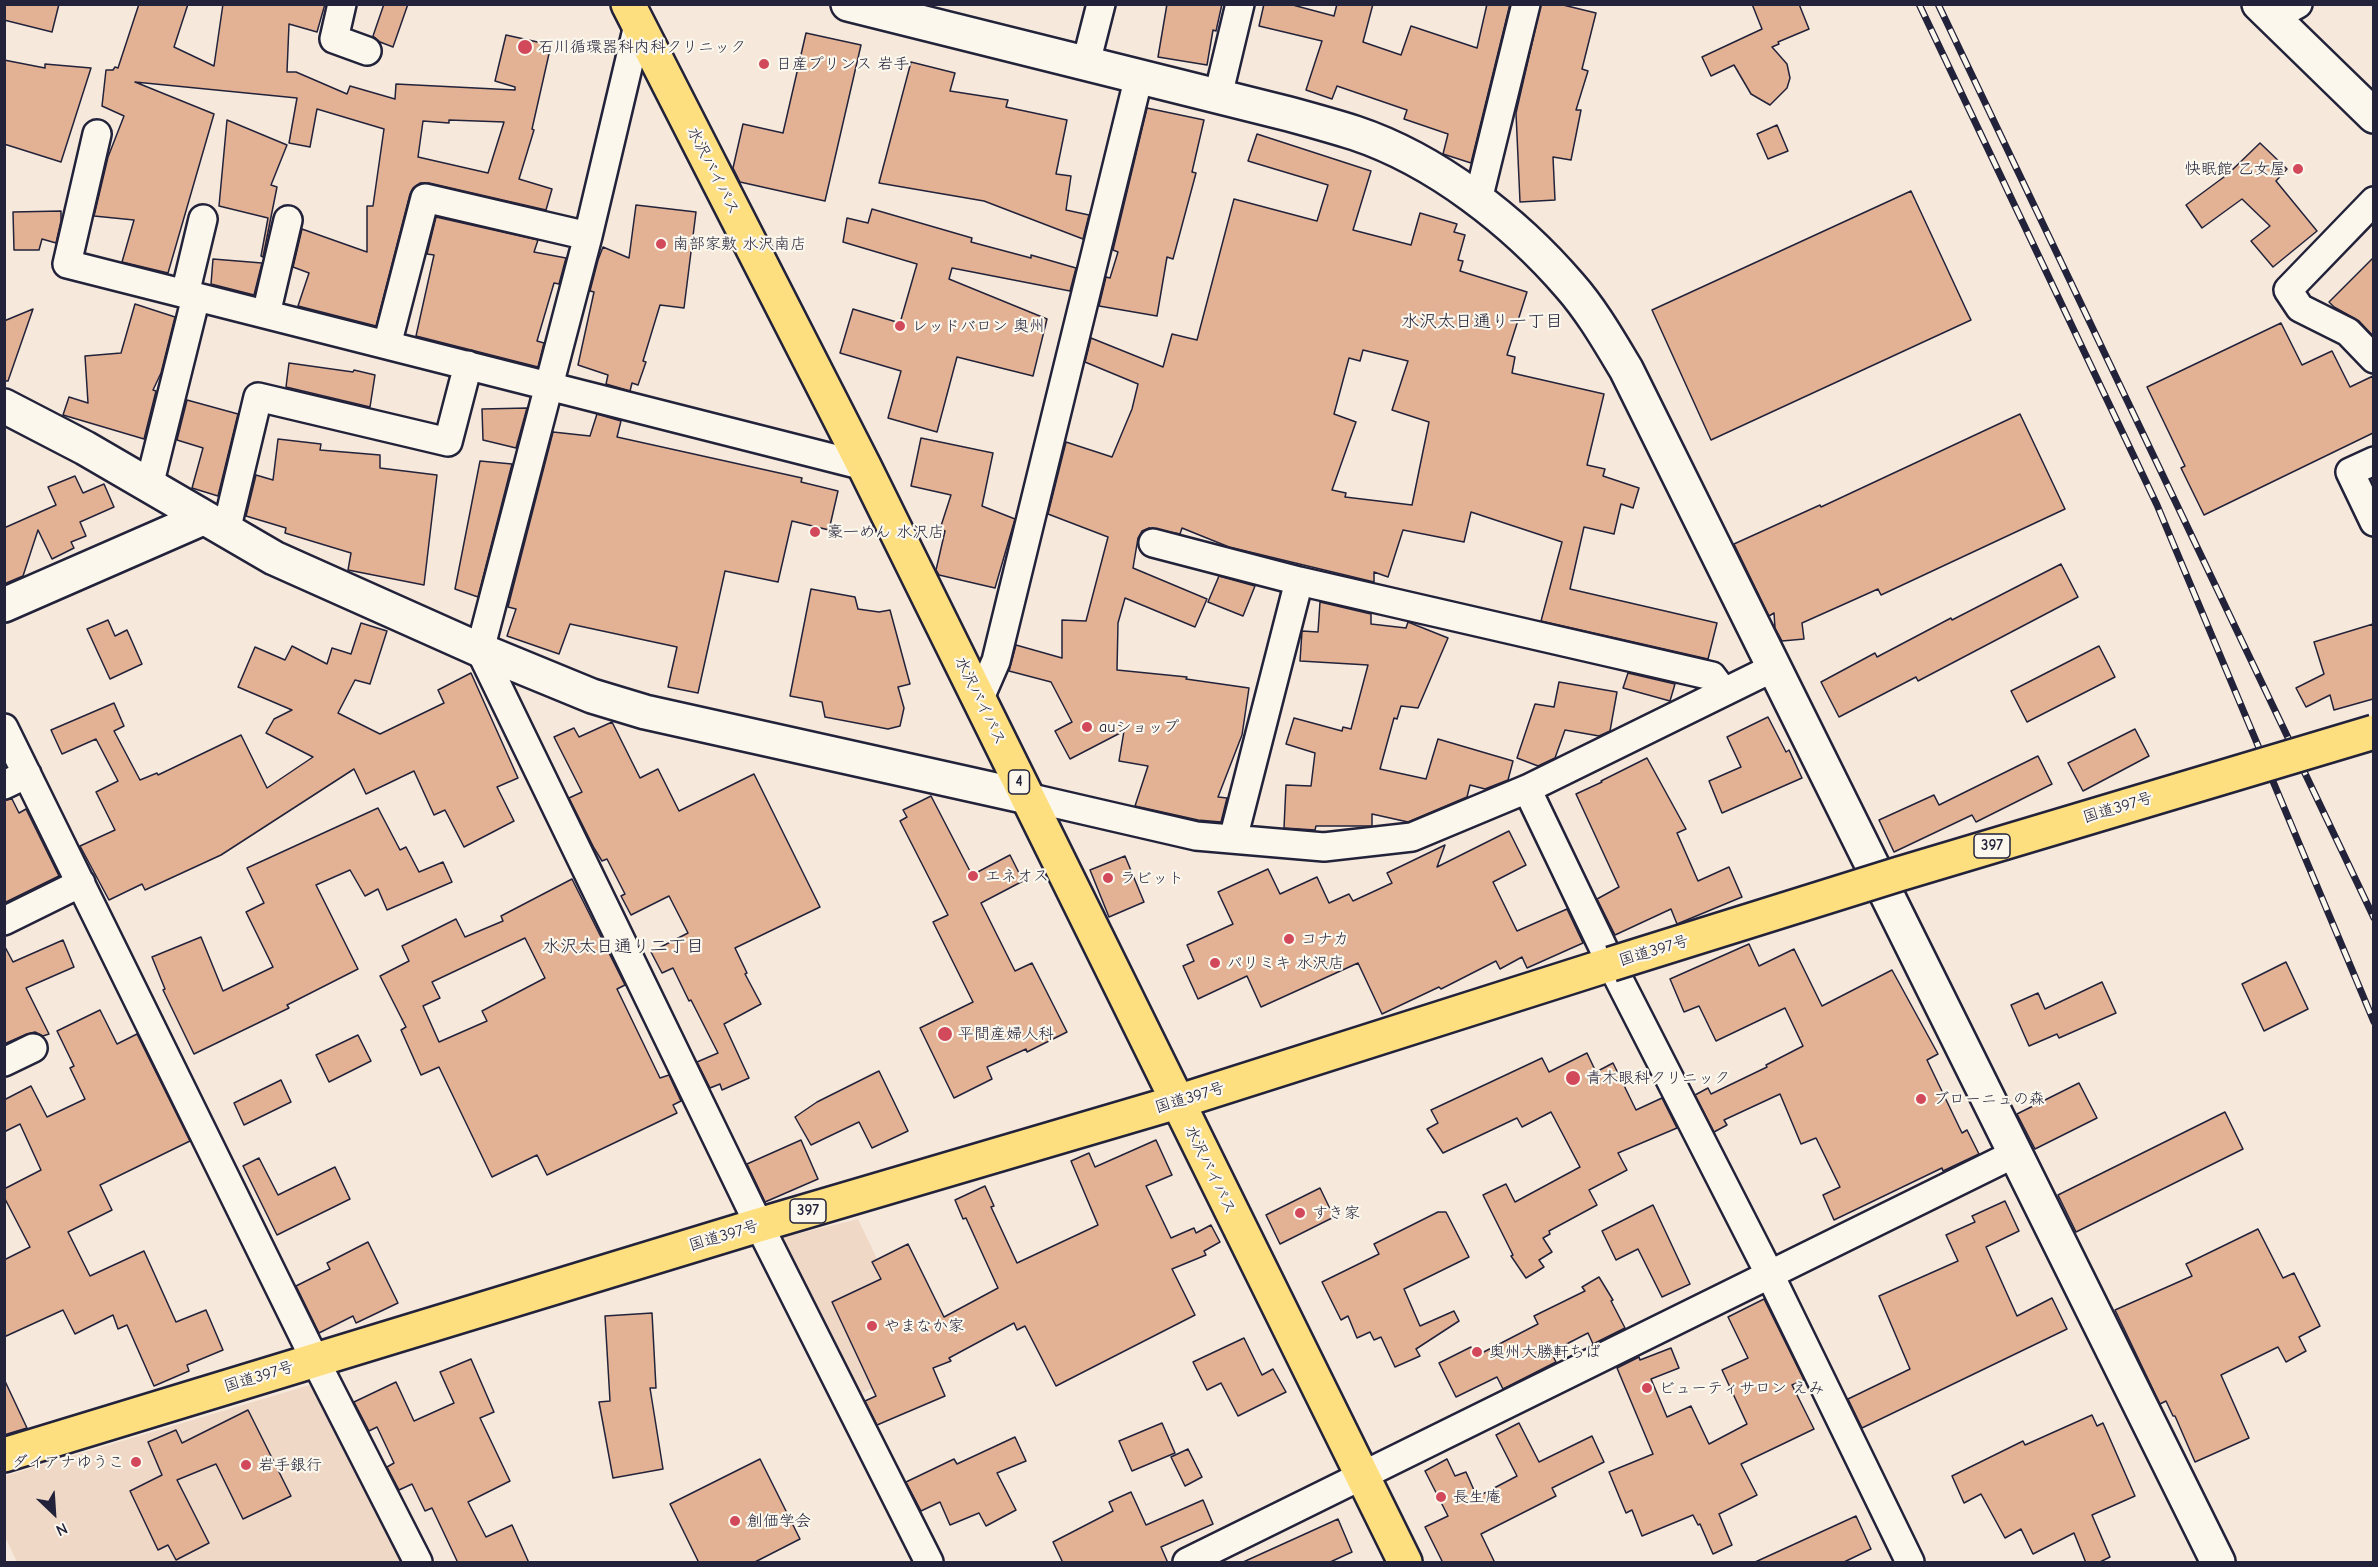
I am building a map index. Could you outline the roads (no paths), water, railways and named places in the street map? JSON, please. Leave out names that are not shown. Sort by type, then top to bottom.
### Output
[{"type":"highway","name":"水沢バイパス","points":[[633,15],[864,466],[1405,1563]]},
{"type":"highway","name":"国道397号","points":[[4,1455],[1177,1102],[1611,964],[2373,732]]},
{"type":"street","points":[[342,4],[334,39],[368,51]]},
{"type":"street","points":[[848,4],[1218,96],[1357,134],[1421,163],[1478,200],[1530,245],[1570,286],[1600,326],[1626,369],[2218,1563]]},
{"type":"street","points":[[1086,63],[1101,4]]},
{"type":"street","points":[[1218,96],[1240,4]]},
{"type":"street","points":[[1478,200],[1526,4]]},
{"type":"street","points":[[2276,9],[2373,116]]},
{"type":"street","points":[[633,15],[588,236],[480,650],[759,1226],[929,1563]]},
{"type":"street","points":[[979,700],[996,661],[1139,76]]},
{"type":"street","points":[[97,134],[67,264],[864,466]]},
{"type":"street","points":[[387,345],[425,198],[588,236]]},
{"type":"street","points":[[2373,201],[2288,290],[2300,308],[2348,332],[2373,359]]},
{"type":"street","points":[[149,486],[190,295],[203,219]]},
{"type":"street","points":[[266,314],[288,220]]},
{"type":"street","points":[[214,525],[258,397],[448,442],[468,365]]},
{"type":"street","points":[[4,406],[85,448],[274,558],[480,650],[591,696],[645,712],[1196,836],[1324,847],[1413,837],[1527,789],[1773,668]]},
{"type":"street","points":[[2373,461],[2350,472],[2373,522]]},
{"type":"street","points":[[4,605],[214,525]]},
{"type":"street","points":[[1153,543],[1299,581],[1712,676],[1724,692]]},
{"type":"street","points":[[1233,839],[1299,581]]},
{"type":"street","points":[[4,728],[16,780],[81,883],[315,1360],[418,1563]]},
{"type":"street","points":[[1527,789],[1611,964],[1770,1275],[1910,1563]]},
{"type":"street","points":[[4,921],[81,883]]},
{"type":"street","points":[[4,1062],[33,1048]]},
{"type":"street","points":[[1187,1563],[2014,1154]]},
{"type":"railway","points":[[1919,4],[2157,505],[2374,1022]]},
{"type":"railway","points":[[1938,4],[2374,918]]},
{"type":"place","name":"石川循環器科内科クリニック","points":[[525,47]]},
{"type":"place","name":"日産プリンス 岩手","points":[[764,64]]},
{"type":"place","name":"快眠館 乙女屋","points":[[2298,169]]},
{"type":"place","name":"南部家敷 水沢南店","points":[[661,244]]},
{"type":"place","name":"レッドバロン 奥州","points":[[900,326]]},
{"type":"place","name":"豪一めん 水沢店","points":[[815,532]]},
{"type":"place","name":"auショップ","points":[[1087,727]]},
{"type":"place","name":"エネオス","points":[[973,876]]},
{"type":"place","name":"ラビット","points":[[1108,878]]},
{"type":"place","name":"コナカ","points":[[1289,939]]},
{"type":"place","name":"パリミキ 水沢店","points":[[1215,963]]},
{"type":"place","name":"平間産婦人科","points":[[945,1034]]},
{"type":"place","name":"青木眼科クリニック","points":[[1573,1078]]},
{"type":"place","name":"ブローニュの森","points":[[1921,1099]]},
{"type":"place","name":"すき家","points":[[1300,1213]]},
{"type":"place","name":"やまなか家","points":[[872,1326]]},
{"type":"place","name":"奥州大勝軒ちば","points":[[1477,1352]]},
{"type":"place","name":"ビューティサロン えみ","points":[[1647,1388]]},
{"type":"place","name":"ダイアナゆうこ","points":[[136,1462]]},
{"type":"place","name":"岩手銀行","points":[[246,1465]]},
{"type":"place","name":"長生庵","points":[[1441,1497]]},
{"type":"place","name":"創価学会","points":[[735,1521]]},
{"type":"district","name":"水沢太日通り一丁目","points":[[1482,322]]},
{"type":"district","name":"水沢太日通り二丁目","points":[[623,947]]}]
